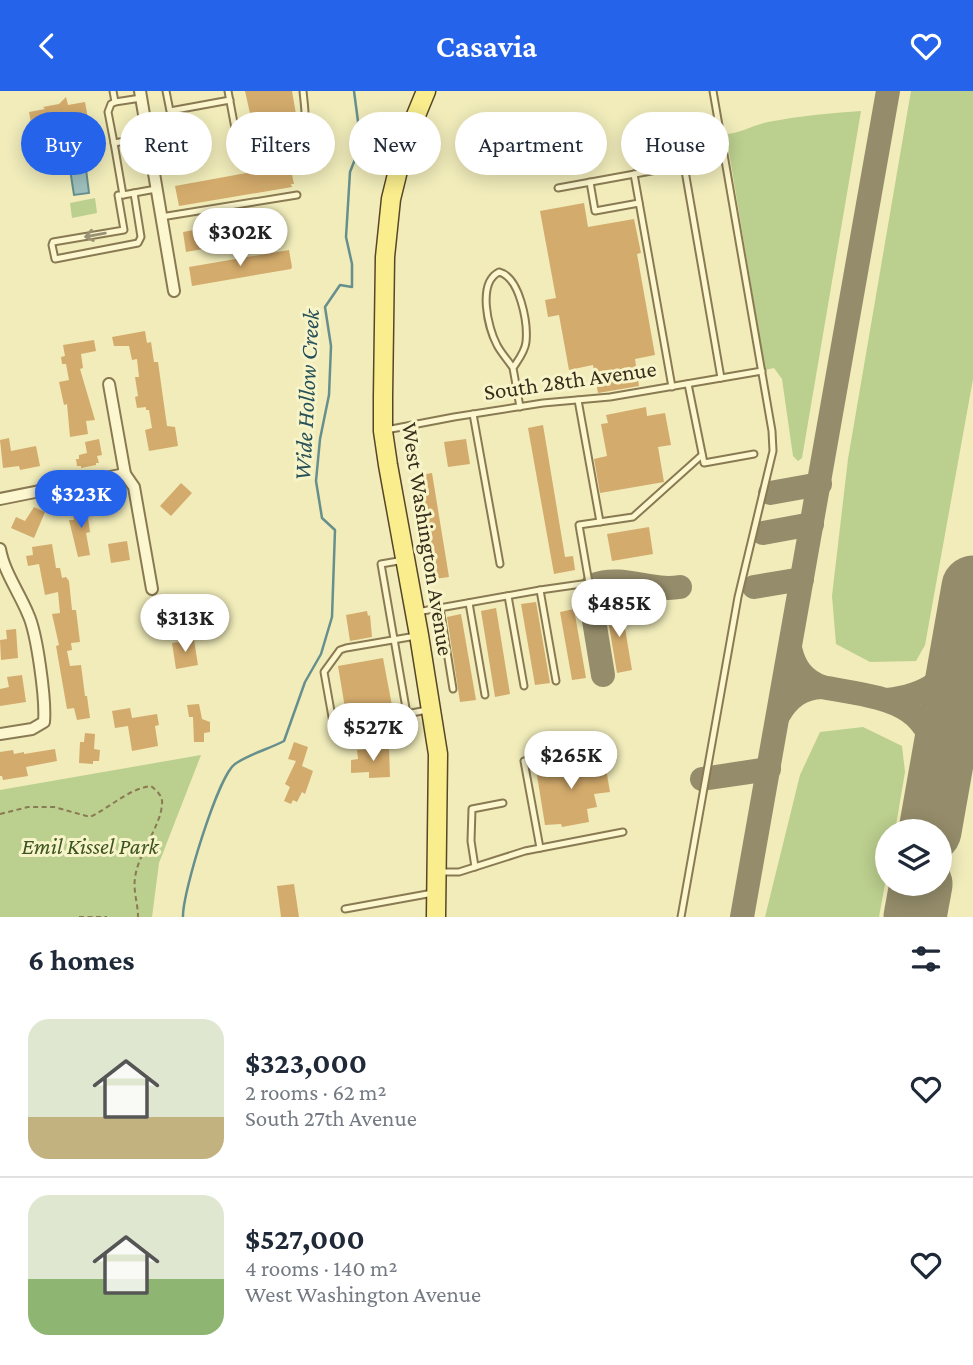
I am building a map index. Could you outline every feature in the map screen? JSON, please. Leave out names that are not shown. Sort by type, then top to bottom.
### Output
[{"type":"main road","name":"West Washington Avenue","points":[[422,93],[405,142],[391,199],[385,257],[383,431],[438,754],[436,917]]},
{"type":"street","points":[[140,94],[143,112]]},
{"type":"street","points":[[154,175],[174,291]]},
{"type":"street","points":[[109,384],[125,474],[134,487],[152,589]]},
{"type":"street","points":[[0,499],[125,474]]},
{"type":"street","points":[[0,549],[8,573],[30,617],[46,704],[44,722],[32,729],[0,734]]},
{"type":"lane","points":[[113,91],[115,102]]},
{"type":"lane","points":[[166,91],[170,111],[230,100]]},
{"type":"lane","points":[[229,91],[240,155],[287,146],[300,136],[305,127],[303,91]]},
{"type":"lane","points":[[681,917],[738,597],[773,451],[762,371],[713,91]]},
{"type":"lane","points":[[123,195],[108,112],[111,104],[140,94]]},
{"type":"lane","points":[[114,143],[120,142]]},
{"type":"lane","points":[[558,188],[628,175]]},
{"type":"lane","points":[[634,175],[672,387]]},
{"type":"lane","points":[[686,175],[722,378]]},
{"type":"lane","points":[[590,182],[595,211],[639,203]]},
{"type":"lane","points":[[127,245],[118,195],[156,189]]},
{"type":"lane","points":[[124,229],[53,242],[55,259],[138,243],[141,237],[134,193]]},
{"type":"lane","points":[[161,217],[296,195]]},
{"type":"lane","points":[[513,368],[524,350],[526,332],[515,285],[504,273],[499,272],[491,279],[487,290],[488,324],[498,347],[513,368],[520,407]]},
{"type":"lane","name":"South 28th Avenue","points":[[383,431],[473,414],[672,387],[762,371]]},
{"type":"lane","points":[[688,384],[704,463],[754,454]]},
{"type":"lane","points":[[578,400],[600,522]]},
{"type":"lane","points":[[473,414],[500,564]]},
{"type":"lane","points":[[415,613],[589,583],[579,525],[634,517],[702,455]]},
{"type":"lane","points":[[405,560],[381,564],[407,714]]},
{"type":"lane","points":[[540,590],[555,681]]},
{"type":"lane","points":[[508,596],[524,687]]},
{"type":"lane","points":[[469,603],[485,695]]},
{"type":"lane","points":[[440,608],[453,689]]},
{"type":"lane","points":[[419,635],[340,650],[324,672],[334,728],[432,709]]},
{"type":"lane","points":[[540,848],[524,761],[607,747]]},
{"type":"lane","points":[[475,867],[471,841],[472,809],[503,803]]},
{"type":"lane","points":[[436,872],[459,872],[540,848],[623,832]]},
{"type":"lane","points":[[345,909],[436,893]]},
{"type":"path","points":[[0,814],[27,807],[54,807],[90,817],[108,809],[139,787],[151,786],[158,791],[163,802],[160,814],[138,863],[134,882],[138,917]]},
{"type":"path","points":[[79,917],[107,917]]},
{"type":"green space","points":[[911,91],[973,91],[973,379],[925,645],[916,661],[870,662],[836,644],[832,596],[848,459]]},
{"type":"green space","points":[[861,111],[802,458],[798,461],[793,456],[782,379],[774,368],[765,370],[729,152],[729,133],[763,123]]},
{"type":"green space","points":[[95,198],[97,213],[72,218],[70,203]]},
{"type":"green space","points":[[863,727],[902,746],[905,772],[897,819],[875,819],[875,896],[883,896],[879,917],[765,917],[800,775],[820,732]]},
{"type":"green space","name":"Emil Kissel Park","points":[[201,755],[159,863],[152,917],[0,917],[0,790]]},
{"type":"water","points":[[71,175],[87,175],[89,193],[74,195]]},
{"type":"building","points":[[245,91],[292,91],[296,112],[250,112]]},
{"type":"building","points":[[66,97],[68,105],[85,102],[87,112],[29,112],[45,109],[43,107],[59,104]]},
{"type":"building","points":[[235,175],[292,175],[294,184],[291,184],[292,187],[179,206],[175,186]]},
{"type":"building","points":[[584,203],[588,227],[634,219],[641,253],[637,254],[655,355],[635,359],[639,386],[598,393],[593,365],[569,370],[559,315],[548,317],[545,300],[556,298],[540,211]]},
{"type":"building","points":[[281,214],[286,234],[186,252],[183,232]]},
{"type":"building","points":[[289,250],[291,269],[192,286],[189,267]]},
{"type":"building","points":[[145,331],[147,343],[151,342],[154,362],[158,362],[167,426],[175,427],[178,446],[149,451],[145,430],[152,428],[149,410],[146,410],[146,407],[137,408],[135,397],[138,396],[135,377],[139,377],[137,359],[132,360],[129,346],[114,346],[112,337]]},
{"type":"building","points":[[94,340],[96,351],[81,354],[83,368],[80,369],[95,420],[86,421],[88,434],[70,437],[67,404],[64,405],[59,382],[69,380],[66,364],[62,364],[61,357],[65,356],[63,345]]},
{"type":"building","points":[[646,407],[647,416],[665,413],[671,445],[658,447],[664,482],[600,493],[594,459],[607,456],[601,424],[608,423],[606,415]]},
{"type":"building","points":[[543,425],[565,557],[573,556],[575,570],[554,574],[528,428]]},
{"type":"building","points":[[9,438],[11,451],[36,446],[40,466],[20,470],[19,466],[3,468],[0,440]]},
{"type":"building","points":[[99,439],[102,455],[97,456],[99,463],[81,468],[77,466],[76,459],[79,459],[79,455],[87,453],[85,442]]},
{"type":"building","points":[[466,439],[470,464],[448,467],[444,442]]},
{"type":"building","points":[[432,473],[449,577],[427,580],[410,477]]},
{"type":"building","points":[[181,483],[192,493],[171,516],[160,506]]},
{"type":"building","points":[[86,505],[90,532],[86,533],[90,555],[78,557],[69,520],[74,520],[72,507]]},
{"type":"building","points":[[34,507],[45,512],[34,538],[11,528],[16,517],[25,521]]},
{"type":"building","points":[[649,527],[653,554],[612,561],[607,534]]},
{"type":"building","points":[[127,541],[130,560],[111,563],[108,544]]},
{"type":"building","points":[[52,544],[56,568],[60,568],[62,578],[66,577],[69,581],[72,610],[76,610],[80,642],[71,643],[72,650],[67,651],[70,666],[81,665],[90,718],[77,720],[74,708],[67,709],[52,614],[60,613],[58,592],[45,595],[39,564],[28,566],[26,556],[33,555],[32,547]]},
{"type":"building","points":[[536,602],[550,683],[535,685],[521,604]]},
{"type":"building","points":[[621,605],[632,670],[617,673],[606,608]]},
{"type":"building","points":[[496,608],[510,694],[495,697],[481,611]]},
{"type":"building","points":[[574,609],[586,678],[572,680],[560,612]]},
{"type":"building","points":[[367,611],[368,616],[370,615],[372,637],[350,641],[346,615]]},
{"type":"building","points":[[461,614],[476,700],[460,702],[447,617]]},
{"type":"building","points":[[16,629],[18,658],[1,660],[0,640],[7,639],[6,630]]},
{"type":"building","points":[[194,640],[198,665],[176,669],[172,643]]},
{"type":"building","points":[[383,658],[393,711],[347,720],[338,666]]},
{"type":"building","points":[[22,675],[26,702],[0,706],[0,689],[9,687],[7,677]]},
{"type":"building","points":[[199,704],[202,719],[210,722],[210,732],[204,733],[204,742],[194,742],[193,717],[189,717],[187,705]]},
{"type":"building","points":[[130,708],[132,718],[157,714],[159,725],[155,726],[158,746],[132,751],[128,726],[115,728],[112,711]]},
{"type":"building","points":[[85,733],[95,734],[94,749],[100,750],[99,761],[93,761],[93,764],[79,763],[80,742],[84,742]]},
{"type":"building","points":[[294,742],[308,747],[302,766],[313,771],[305,794],[302,792],[297,802],[293,800],[291,804],[284,801],[290,787],[285,784],[296,761],[288,759]]},
{"type":"building","points":[[389,748],[390,777],[369,778],[369,772],[351,773],[351,760],[358,759],[357,750]]},
{"type":"building","points":[[55,749],[57,761],[26,767],[28,776],[3,780],[0,776],[0,752],[13,750],[14,754],[24,754]]},
{"type":"building","points":[[604,757],[610,792],[594,794],[597,807],[587,809],[589,822],[562,827],[561,824],[545,825],[536,769]]},
{"type":"building","points":[[294,884],[299,917],[281,917],[277,886]]},
{"type":"waterway","name":"Wide Hollow Creek","points":[[183,917],[195,862],[211,812],[228,773],[246,757],[284,741],[305,682],[321,654],[332,617],[335,530],[322,518],[316,481],[320,439],[329,395],[331,346],[325,307],[340,285],[352,287],[352,264],[346,237],[350,172],[361,144],[354,91]]},
{"type":"taxiway","points":[[742,917],[888,91]]},
{"type":"taxiway","points":[[770,493],[820,484]]},
{"type":"taxiway","points":[[763,533],[812,524]]},
{"type":"taxiway","points":[[754,587],[802,579]]},
{"type":"taxiway","points":[[603,675],[590,596],[593,585],[615,581],[680,587]]},
{"type":"taxiway","points":[[887,700],[914,694],[934,684],[950,668],[963,644]]},
{"type":"taxiway","points":[[778,716],[796,695],[808,689],[822,687],[800,672],[790,648]]},
{"type":"taxiway","points":[[822,687],[867,695],[903,707],[917,718],[928,732],[935,752],[939,778]]},
{"type":"taxiway","points":[[702,779],[769,769]]},
{"type":"runway","points":[[932,819],[973,587]]},
{"type":"runway","points":[[915,917],[919,896]]}]
